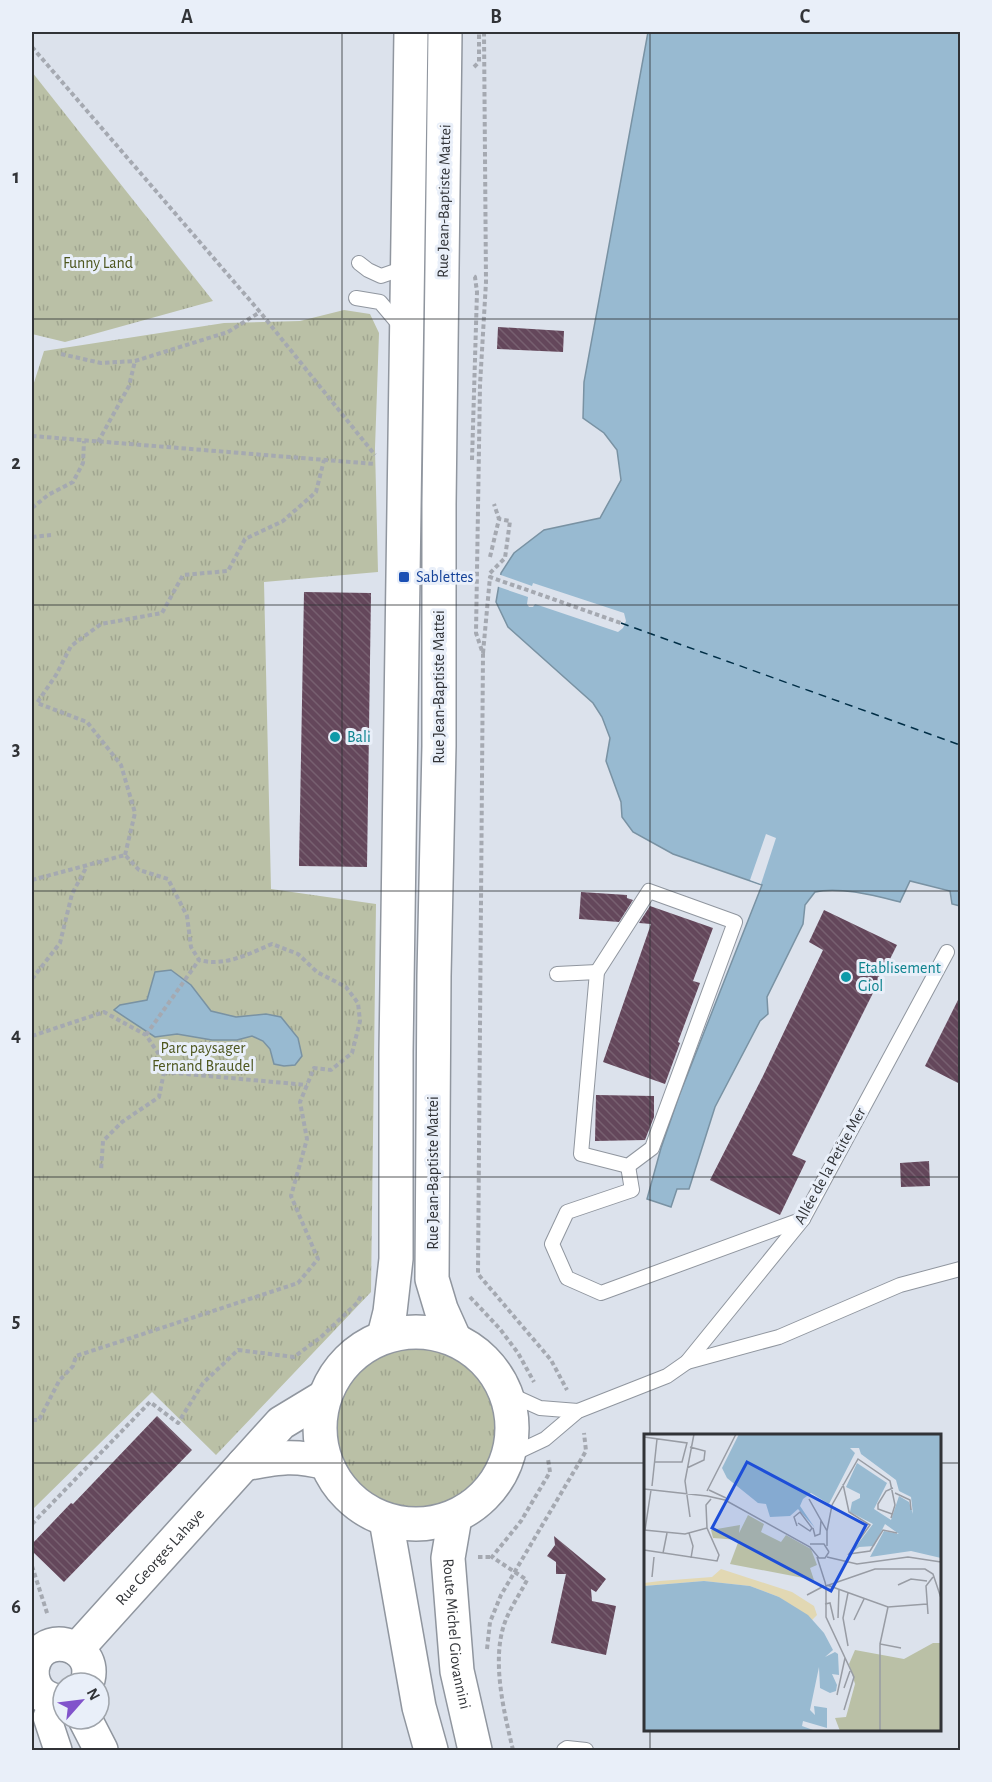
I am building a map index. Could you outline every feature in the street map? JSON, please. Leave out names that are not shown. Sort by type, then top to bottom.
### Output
[{"type":"main road","points":[[384,1336],[390,1312],[396,1258],[396,1052],[411,32]]},
{"type":"main road","name":"Rue Jean-Baptiste Mattei","points":[[445,32],[432,1279],[441,1309],[454,1338]]},
{"type":"main road","points":[[407,1331],[431,1332],[454,1338],[486,1360],[498,1375],[507,1393],[512,1413],[513,1435],[509,1456],[501,1475],[489,1492],[473,1506],[455,1517],[421,1525],[386,1520],[361,1507],[340,1488],[326,1463],[320,1430],[324,1397],[337,1371],[358,1350],[384,1336],[407,1331]]},
{"type":"main road","name":"Rue Georges Lahaye","points":[[41,1686],[32,1665],[40,1651],[66,1646],[125,1594],[281,1423],[324,1397]]},
{"type":"main road","points":[[244,1464],[286,1457],[307,1458],[326,1463]]},
{"type":"main road","name":"Route Michel Giovannini","points":[[455,1517],[448,1557],[457,1671],[475,1750]]},
{"type":"main road","points":[[386,1520],[419,1707],[431,1750]]},
{"type":"main road","points":[[66,1646],[88,1662],[89,1671]]},
{"type":"street","points":[[41,1686],[47,1717],[58,1750]]},
{"type":"lane","points":[[359,263],[381,276],[407,267]]},
{"type":"lane","points":[[356,297],[380,303],[407,333]]},
{"type":"lane","points":[[649,891],[735,922],[652,1148],[628,1166],[581,1154],[597,972],[649,891]]},
{"type":"lane","name":"Allée de la Petite Mer","points":[[578,1411],[667,1376],[687,1362],[803,1219],[947,952]]},
{"type":"lane","points":[[557,974],[597,972]]},
{"type":"lane","points":[[628,1166],[632,1190],[567,1212],[552,1244],[567,1278],[602,1293],[803,1219]]},
{"type":"lane","name":"Allée de la Petite Mer","points":[[687,1362],[779,1338],[900,1285],[960,1269]]},
{"type":"lane","points":[[507,1393],[540,1408],[578,1411]]},
{"type":"lane","points":[[509,1456],[545,1439],[578,1411]]},
{"type":"lane","points":[[564,1750],[567,1748],[586,1750]]},
{"type":"path","points":[[483,654],[476,633],[480,384],[486,282],[484,32]]},
{"type":"path","points":[[32,47],[260,312],[382,465],[32,436]]},
{"type":"path","points":[[61,354],[101,363],[135,362],[228,332],[260,312]]},
{"type":"path","points":[[98,442],[129,386],[135,362]]},
{"type":"path","points":[[32,508],[48,495],[73,482],[83,463],[84,441]]},
{"type":"path","points":[[32,705],[37,703],[56,675],[71,646],[101,624],[162,613],[183,575],[228,571],[245,539],[283,521],[316,492],[324,460]]},
{"type":"path","points":[[490,557],[499,519],[494,504]]},
{"type":"path","points":[[499,519],[510,522],[505,558],[490,575],[483,654],[478,1274],[551,1360],[571,1397]]},
{"type":"path","points":[[32,537],[51,535]]},
{"type":"path","points":[[490,575],[621,623]]},
{"type":"path","points":[[37,703],[87,722],[121,765],[135,813],[125,855]]},
{"type":"path","points":[[32,880],[125,855]]},
{"type":"path","points":[[32,1420],[39,1420],[59,1381],[73,1366],[76,1356],[298,1283],[318,1258],[291,1196],[307,1139],[300,1102],[314,1068],[331,1070],[352,1053],[360,1021],[358,1003],[345,987],[317,972],[298,954],[272,944],[239,958],[212,964],[199,960],[190,947],[187,916],[168,879],[139,870],[125,855]]},
{"type":"path","points":[[32,980],[60,943],[72,894],[88,866]]},
{"type":"path","points":[[146,1035],[199,960]]},
{"type":"path","points":[[32,1036],[104,1012],[146,1035],[158,1053],[164,1072],[159,1097],[122,1122],[103,1142],[101,1171]]},
{"type":"path","points":[[164,1072],[307,1085]]},
{"type":"path","points":[[464,1290],[500,1329],[518,1353],[540,1395],[540,1408]]},
{"type":"path","points":[[32,1524],[150,1402],[178,1423],[203,1383],[238,1350],[294,1357],[321,1337],[357,1303],[362,1294]]},
{"type":"path","points":[[486,1654],[490,1622],[501,1595],[586,1451],[584,1432]]},
{"type":"path","points":[[513,1750],[506,1720],[498,1658],[505,1622],[527,1581],[492,1557],[521,1521],[550,1472],[545,1439]]},
{"type":"path","points":[[32,1566],[66,1646]]},
{"type":"green space","name":"Funny Land","points":[[32,72],[213,301],[65,342],[32,334]]},
{"type":"green space","name":"Parc paysager Fernand Braudel","points":[[344,310],[370,314],[379,333],[375,448],[378,572],[264,582],[271,889],[376,904],[371,1292],[216,1455],[152,1392],[33,1509],[32,389],[44,351],[224,323],[300,321]]},
{"type":"green space","points":[[425,1332],[435,1333],[461,1343],[477,1353],[491,1367],[505,1391],[511,1409],[511,1447],[505,1465],[491,1489],[477,1503],[453,1517],[435,1523],[407,1524],[397,1523],[371,1513],[355,1503],[341,1489],[327,1465],[321,1447],[320,1419],[321,1409],[331,1383],[341,1367],[355,1353],[379,1339],[397,1333]]},
{"type":"water","points":[[648,32],[960,32],[960,906],[952,904],[950,891],[910,881],[900,902],[846,891],[815,892],[805,905],[803,924],[767,997],[768,1014],[760,1021],[715,1107],[689,1189],[677,1189],[671,1207],[647,1199],[661,1148],[679,1096],[762,885],[673,854],[633,832],[622,817],[621,802],[606,761],[610,738],[602,717],[593,703],[508,627],[496,602],[501,573],[514,553],[544,530],[600,518],[621,480],[617,450],[604,433],[583,418],[584,382]]},
{"type":"water","points":[[171,970],[191,985],[211,1011],[236,1017],[266,1014],[281,1017],[298,1038],[302,1056],[295,1065],[274,1064],[270,1049],[263,1041],[252,1036],[237,1040],[212,1040],[177,1034],[155,1037],[114,1010],[120,1005],[147,1000],[155,972]]},
{"type":"pier","points":[[498,574],[624,613],[626,621],[618,632],[535,604],[529,607],[528,597],[496,586]]},
{"type":"pier","points":[[766,834],[776,838],[761,884],[750,880]]},
{"type":"building","points":[[498,327],[564,331],[563,352],[497,349]]},
{"type":"building","name":"Bali","points":[[304,592],[371,593],[367,867],[299,866]]},
{"type":"building","points":[[581,892],[627,895],[627,898],[633,900],[619,922],[579,919]]},
{"type":"building","points":[[650,906],[713,928],[693,981],[700,983],[665,1084],[603,1062],[651,924],[639,923]]},
{"type":"building","points":[[824,910],[897,945],[792,1155],[806,1161],[780,1215],[710,1180],[823,950],[809,942]]},
{"type":"building","points":[[960,996],[960,1084],[925,1066]]},
{"type":"building","points":[[596,1095],[654,1096],[654,1117],[645,1140],[595,1141]]},
{"type":"building","points":[[929,1161],[930,1186],[901,1187],[900,1163]]},
{"type":"building","points":[[157,1416],[192,1450],[64,1582],[32,1551],[32,1544]]},
{"type":"building","points":[[554,1536],[606,1579],[596,1592],[591,1589],[592,1601],[616,1606],[606,1655],[551,1643],[566,1574],[556,1574],[556,1562],[547,1556],[555,1545]]},
{"type":"ferry route","points":[[621,623],[960,745]]},
{"type":"place","name":"Sablettes","points":[[404,577]]},
{"type":"place","name":"Bali","points":[[335,737]]},
{"type":"place","name":"Etablisement Giol","points":[[846,977]]}]
